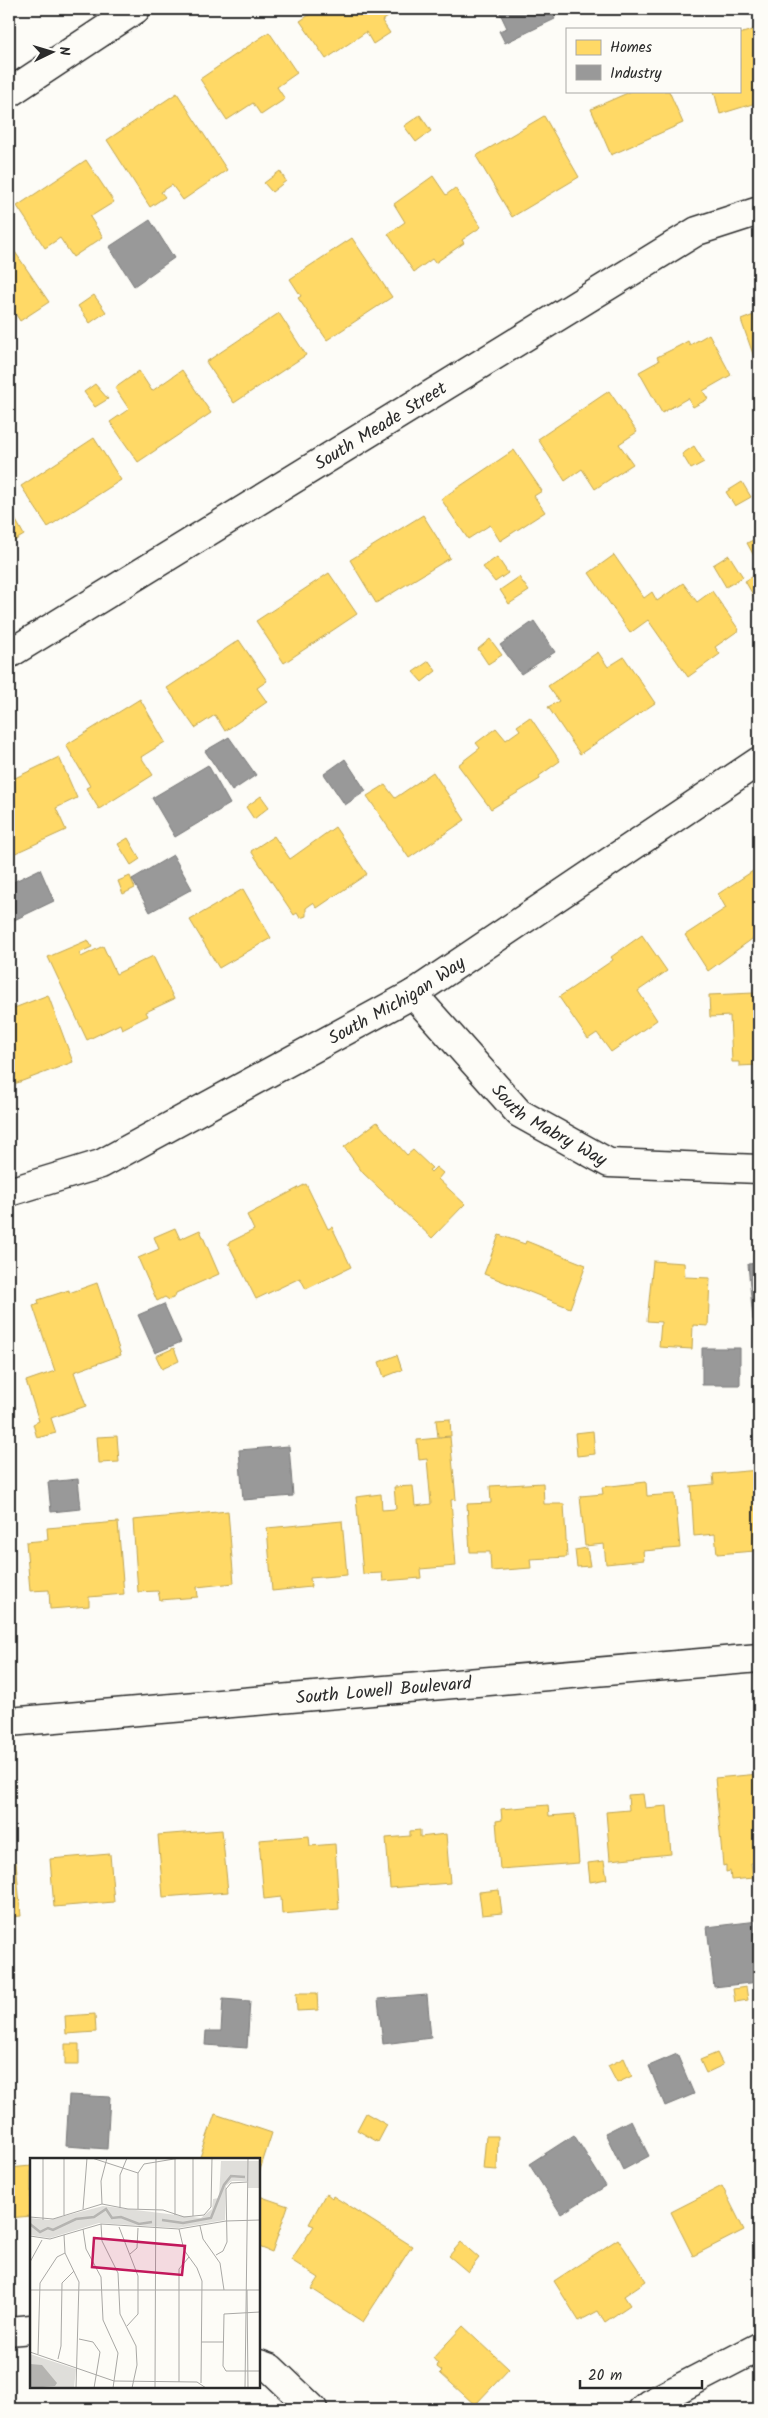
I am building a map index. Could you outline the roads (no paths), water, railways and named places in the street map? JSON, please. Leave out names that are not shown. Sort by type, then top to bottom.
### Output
[{"type":"street","points":[[9,93],[136,9]]},
{"type":"street","name":"South Meade Street","points":[[9,654],[697,230],[759,211]]},
{"type":"street","name":"South Michigan Way","points":[[9,1192],[101,1164],[413,994],[759,761]]},
{"type":"street","name":"South Mabry Way","points":[[413,994],[519,1113],[609,1162],[759,1169]]},
{"type":"street","name":"South Lowell Boulevard","points":[[9,1722],[759,1658]]},
{"type":"street","points":[[9,2331],[30,2329]]},
{"type":"street","points":[[643,2409],[759,2347]]},
{"type":"street","points":[[260,2364],[270,2368],[313,2409]]}]
